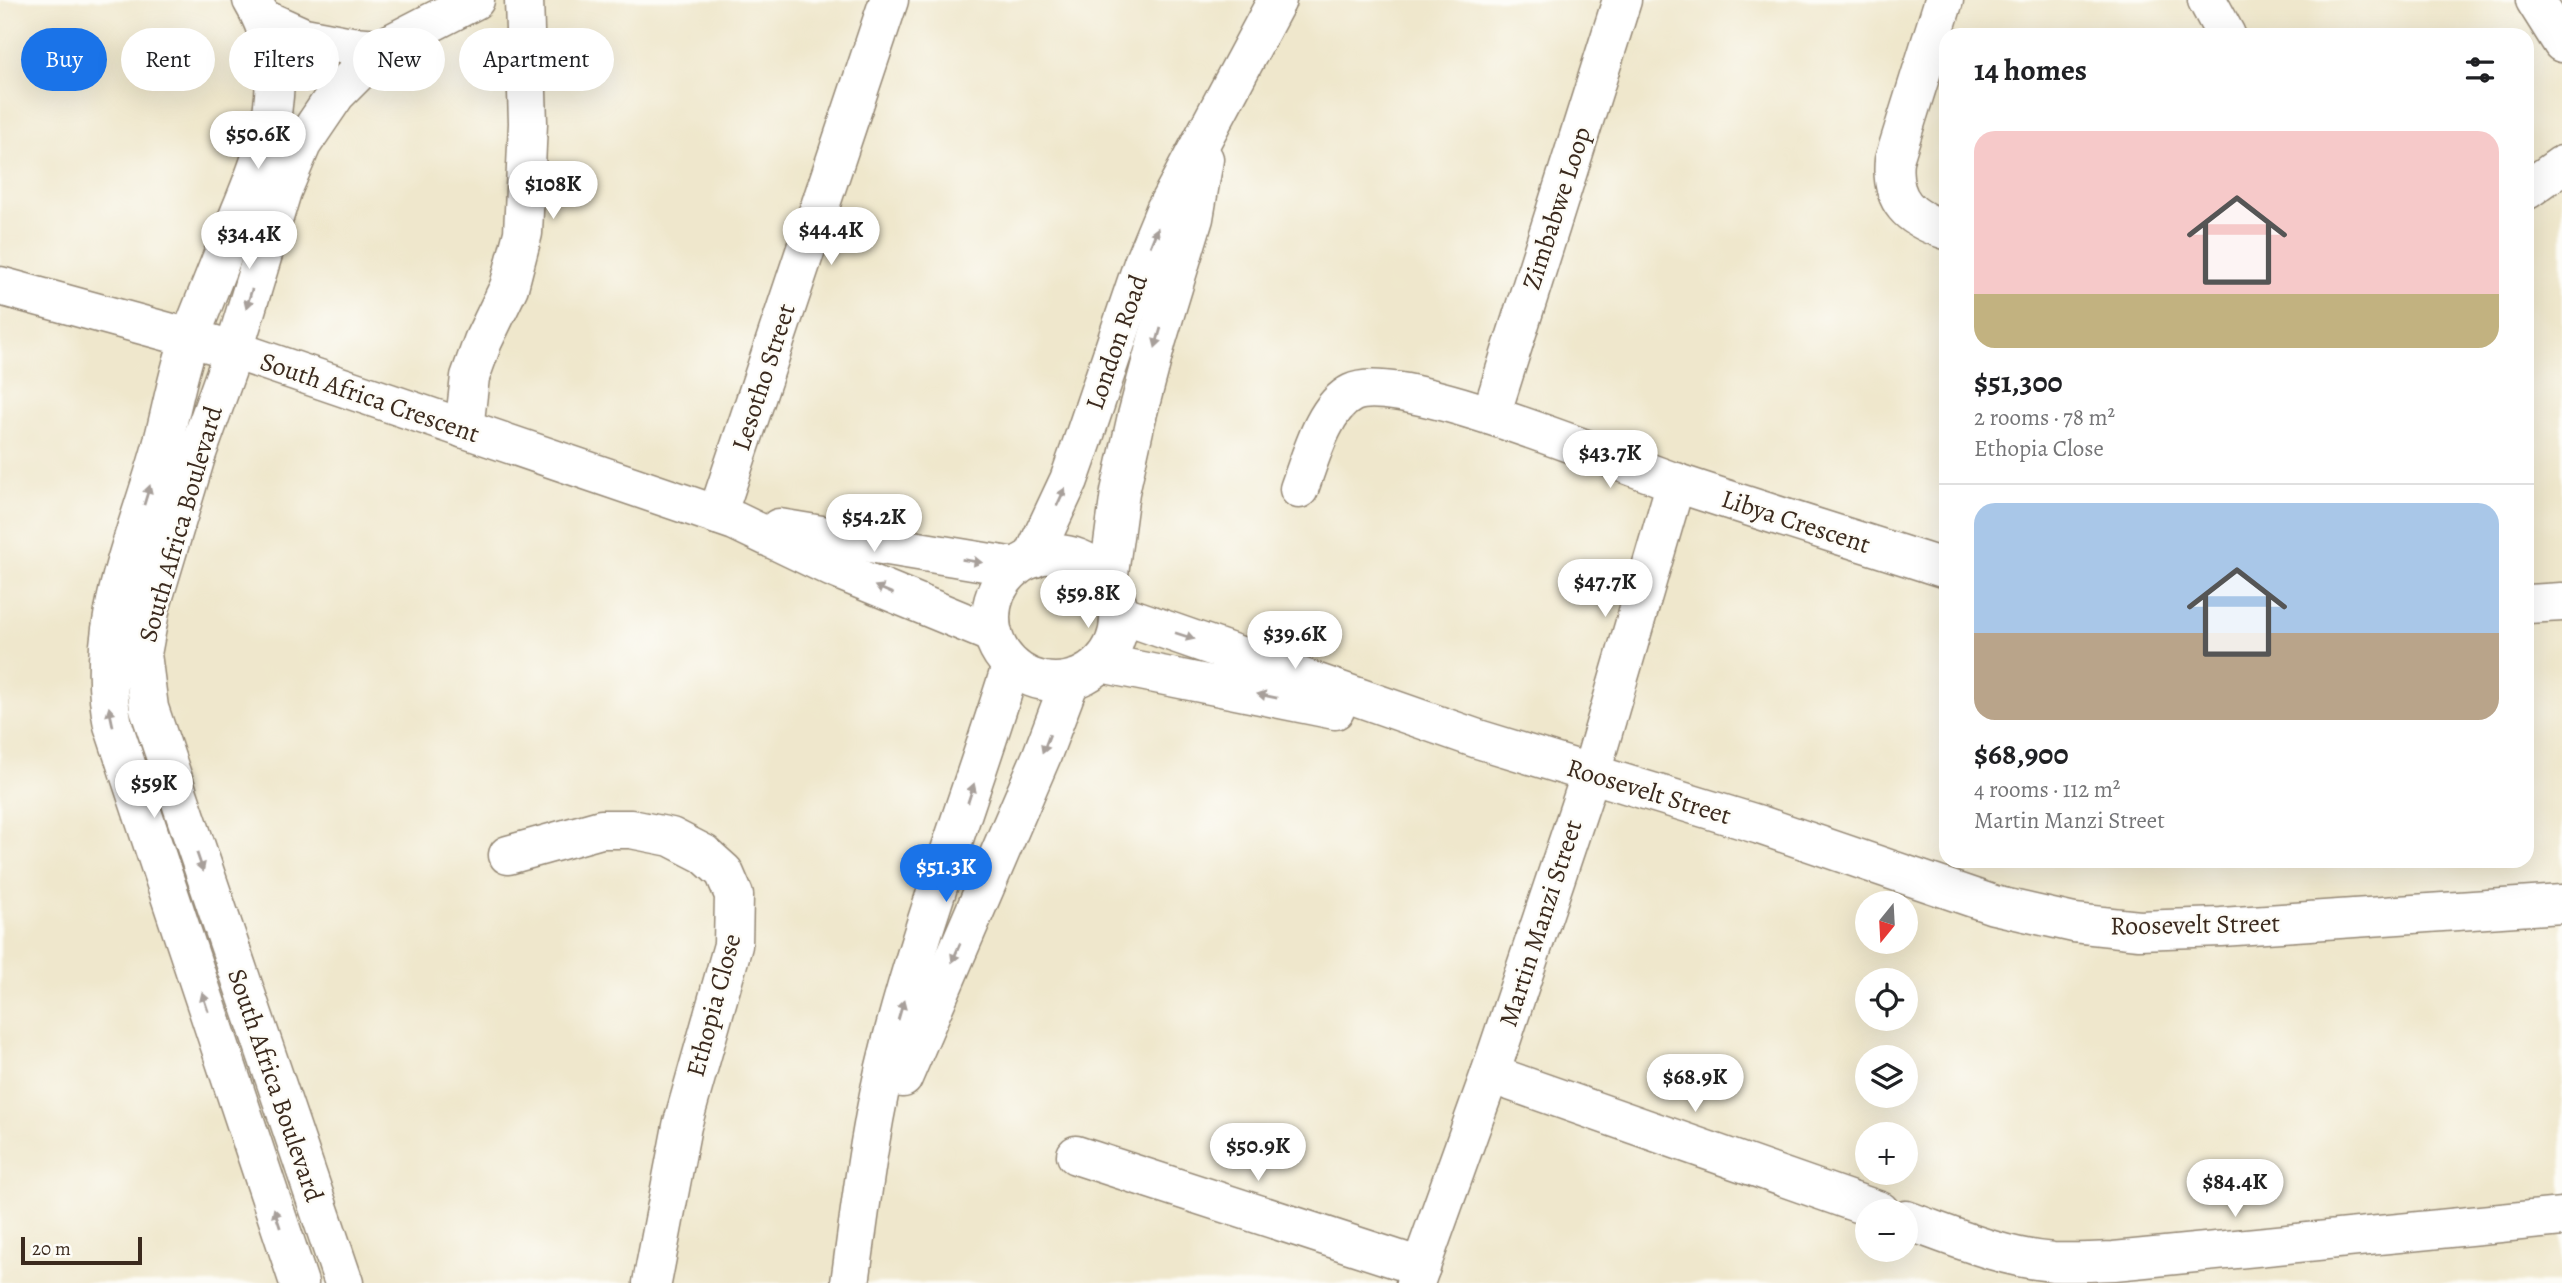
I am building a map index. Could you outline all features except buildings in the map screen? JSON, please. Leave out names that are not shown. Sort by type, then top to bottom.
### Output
[{"type":"street","name":"South Africa Boulevard","points":[[421,28],[475,0]]},
{"type":"street","points":[[464,429],[470,377],[483,341],[509,287],[523,233],[528,123],[524,0]]},
{"type":"street","name":"Lesotho Street","points":[[726,518],[889,0]]},
{"type":"street","name":"London Road","points":[[1024,563],[1069,480],[1143,264],[1165,210],[1277,0]]},
{"type":"street","name":"Zimbabwe Loop","points":[[1491,415],[1622,0]]},
{"type":"street","points":[[1939,228],[1926,223],[1906,208],[1897,194],[1893,174],[1894,160],[1944,0]]},
{"type":"street","points":[[2207,0],[2223,28]]},
{"type":"street","points":[[2535,0],[2562,43]]},
{"type":"street","name":"South Africa Boulevard","points":[[258,10],[273,59],[274,96],[267,137],[253,181],[190,338],[114,607],[108,642],[108,701],[113,725],[299,1283]]},
{"type":"street","points":[[258,10],[304,37],[353,46]]},
{"type":"street","name":"South Africa Boulevard","points":[[344,1283],[149,708],[142,654],[151,606],[197,453],[233,351],[282,191],[302,144],[337,94],[353,78]]},
{"type":"street","name":"London Road","points":[[1114,598],[1120,492],[1157,340],[1194,218],[1209,130]]},
{"type":"street","points":[[2534,185],[2562,166]]},
{"type":"street","name":"South Africa Crescent","points":[[0,286],[233,351],[726,518],[1002,650]]},
{"type":"street","name":"Libya Crescent","points":[[1299,489],[1320,432],[1333,410],[1352,393],[1376,389],[1412,394],[1491,415],[1676,482],[1939,567]]},
{"type":"street","name":"Martin Manzi Street","points":[[1418,1275],[1490,1074],[1591,773],[1676,482]]},
{"type":"street","name":"South Africa Crescent","points":[[726,518],[1024,563]]},
{"type":"street","points":[[870,1148],[896,1095],[1042,755],[1086,672],[1112,649],[1119,632],[1114,598],[1092,566],[1074,557],[1053,554],[1024,563],[1003,581],[995,597],[991,615],[1002,650],[1029,677],[1050,682],[1086,672]]},
{"type":"street","name":"Roosevelt Street","points":[[1114,598],[1478,739],[1760,825],[1994,905],[2074,923],[2139,930],[2221,927],[2562,904]]},
{"type":"street","points":[[2534,603],[2562,601]]},
{"type":"street","points":[[850,1283],[870,1148],[890,1048],[1002,650]]},
{"type":"street","name":"Roosevelt Street","points":[[1086,672],[1478,739]]},
{"type":"street","name":"Ethopia Close","points":[[508,855],[601,829],[631,829],[671,837],[704,854],[724,872],[734,895],[733,945],[679,1135],[652,1283]]},
{"type":"street","points":[[1490,1074],[1855,1202]]},
{"type":"street","points":[[1076,1155],[1418,1275]]},
{"type":"street","points":[[1918,1224],[1990,1250],[2033,1259],[2077,1262],[2114,1261],[2562,1217]]}]
